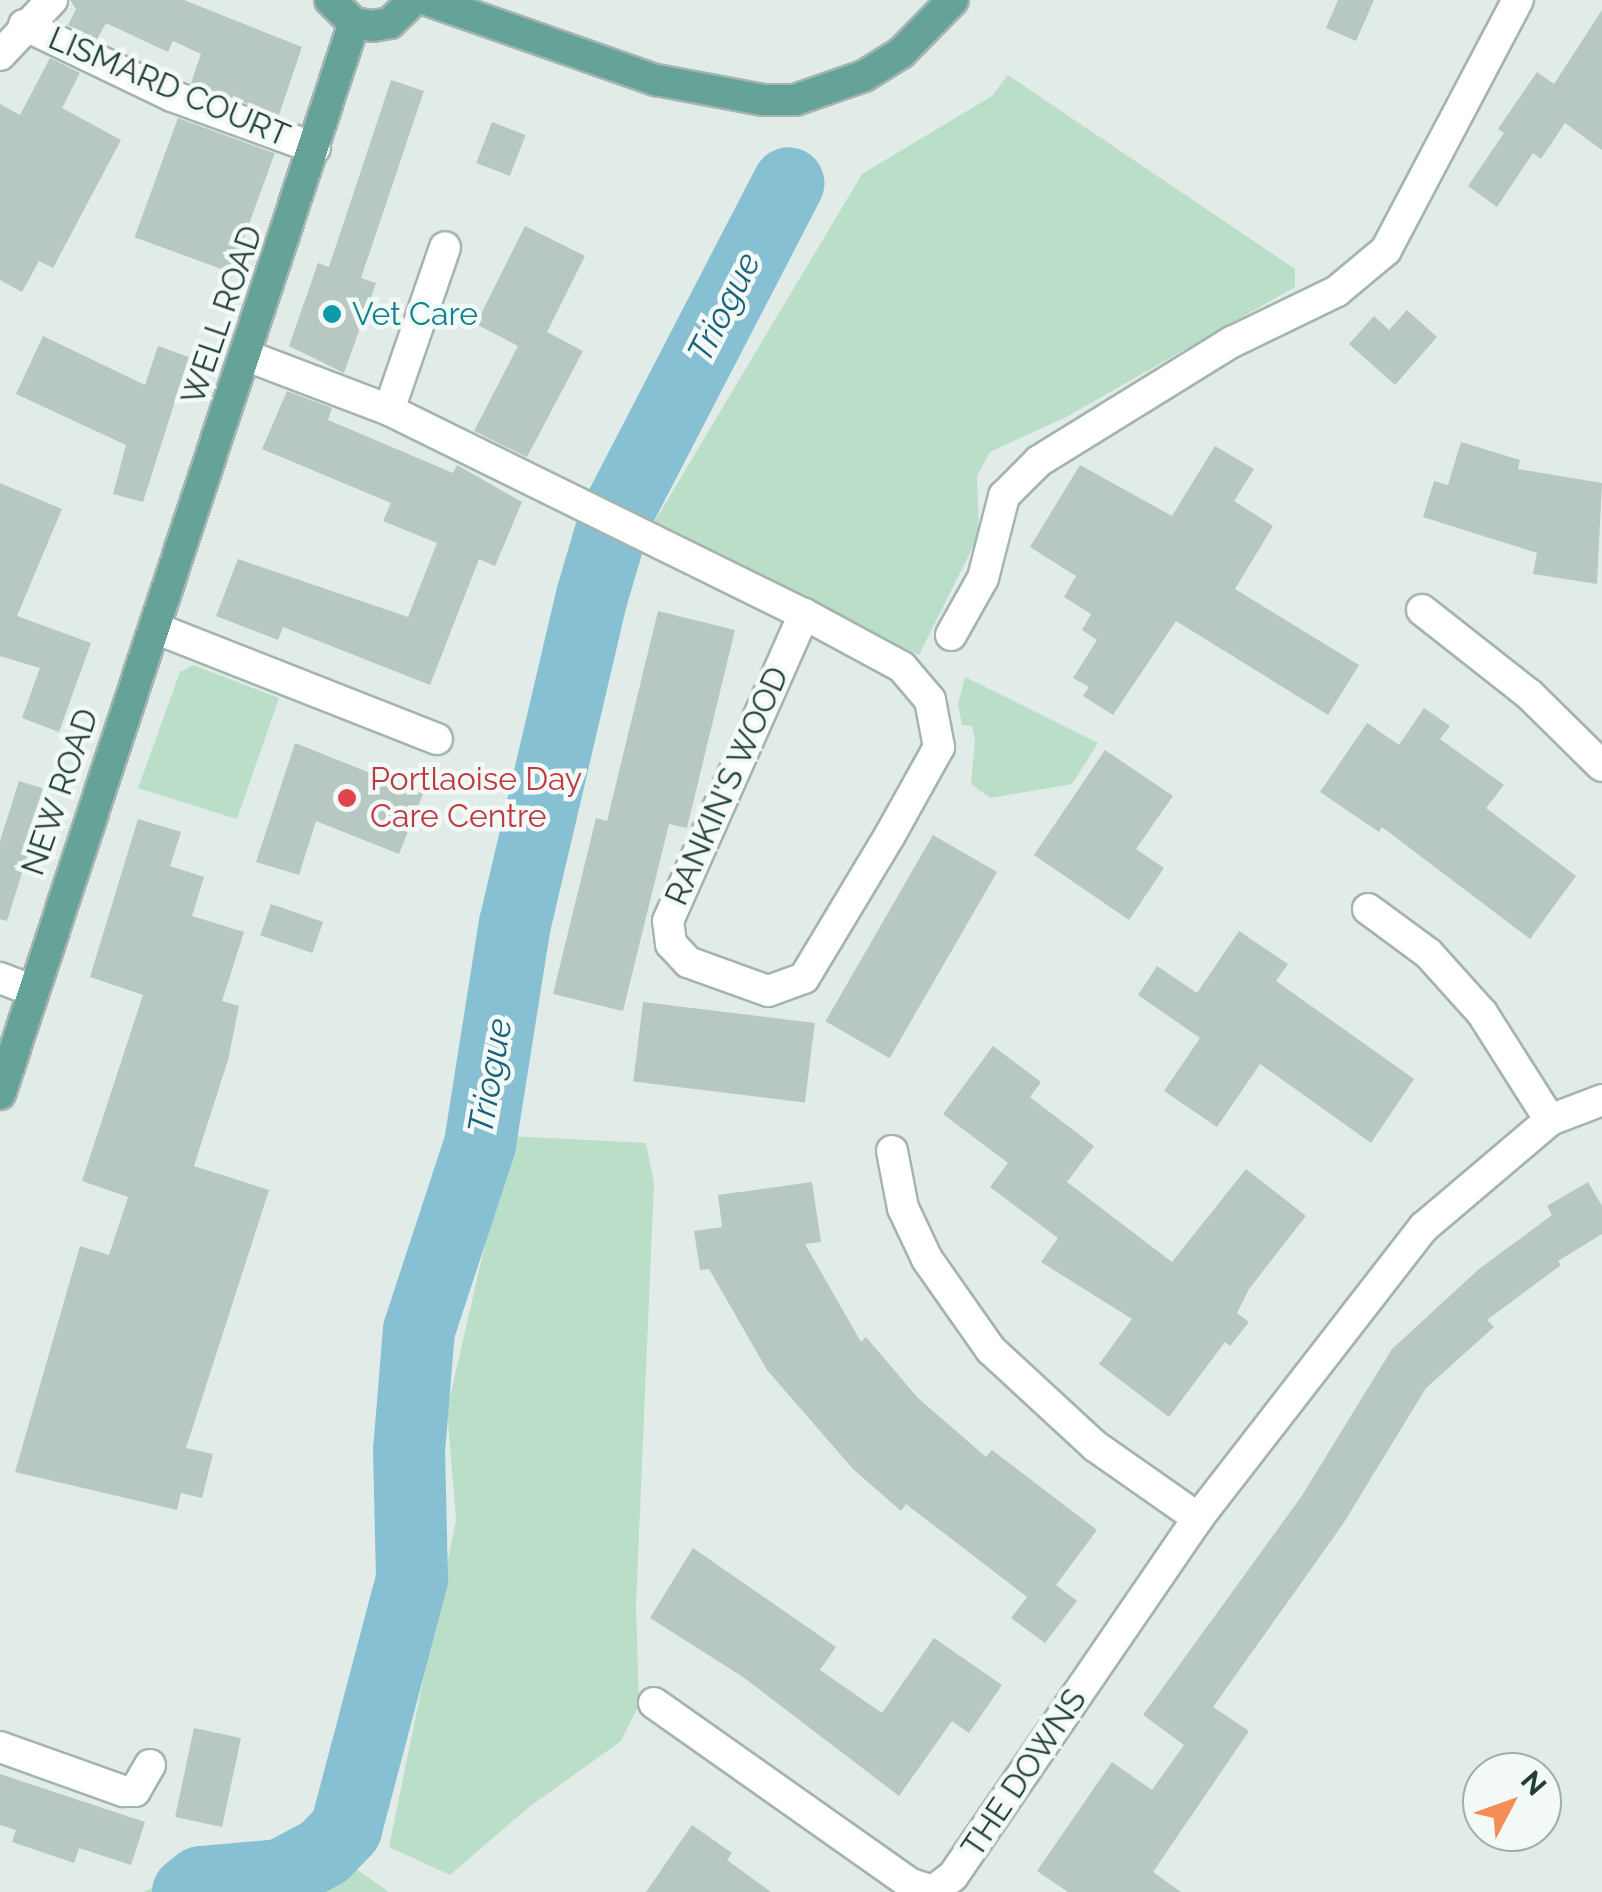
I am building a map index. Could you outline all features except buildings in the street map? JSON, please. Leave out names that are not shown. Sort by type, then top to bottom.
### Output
[{"type":"main road","points":[[330,0],[354,23],[390,23],[414,0]]},
{"type":"main road","points":[[426,0],[656,80],[763,100],[795,100],[864,76],[900,53],[954,0]]},
{"type":"main road","name":"WELL ROAD","points":[[155,628],[354,23]]},
{"type":"main road","name":"NEW ROAD","points":[[0,1094],[30,990],[155,628]]},
{"type":"street","name":"LISMARD COURT","points":[[0,55],[24,25],[52,0]]},
{"type":"street","points":[[951,635],[983,578],[1004,496],[1039,461],[1232,342],[1337,291],[1386,250],[1518,0]]},
{"type":"street","name":"LISMARD COURT","points":[[24,25],[172,96],[315,148]]},
{"type":"street","points":[[389,410],[445,248]]},
{"type":"street","name":"RANKIN'S WOOD","points":[[245,355],[389,410],[565,501],[804,614],[902,667],[930,700],[939,746],[823,952],[804,978],[768,991],[688,962],[672,944],[668,921],[804,614]]},
{"type":"street","points":[[1422,610],[1530,696],[1602,766]]},
{"type":"street","points":[[155,628],[437,738]]},
{"type":"street","points":[[1368,909],[1428,953],[1482,1013],[1550,1120]]},
{"type":"street","points":[[0,978],[30,990]]},
{"type":"street","name":"THE DOWNS","points":[[654,1703],[911,1884],[933,1892],[952,1876],[1198,1518],[1424,1227],[1550,1120],[1602,1100]]},
{"type":"street","points":[[892,1151],[903,1208],[928,1259],[991,1350],[1095,1446],[1198,1518]]},
{"type":"street","points":[[0,1747],[123,1791],[135,1791],[150,1765]]},
{"type":"green space","points":[[1008,75],[1295,269],[1295,287],[1066,417],[990,452],[977,476],[979,535],[919,655],[652,526],[862,174],[992,96]]},
{"type":"green space","points":[[193,665],[279,698],[237,819],[138,788],[180,672]]},
{"type":"green space","points":[[965,677],[1098,743],[1072,784],[990,798],[971,784],[975,740],[972,726],[962,725],[958,704]]},
{"type":"green space","points":[[510,1136],[646,1143],[654,1183],[636,1604],[639,1705],[621,1741],[529,1807],[450,1875],[389,1847],[456,1520],[447,1410]]},
{"type":"green space","points":[[305,1833],[389,1892],[143,1892],[211,1860]]},
{"type":"waterway","name":"Triogue","points":[[188,1892],[201,1882],[281,1875],[324,1852],[346,1829],[412,1579],[409,1451],[419,1330],[480,1144],[515,924],[592,596],[615,518],[789,183]]},
{"type":"place","name":"Vet Care","points":[[332,314]]},
{"type":"place","name":"Portlaoise Day Care Centre","points":[[347,798]]}]
